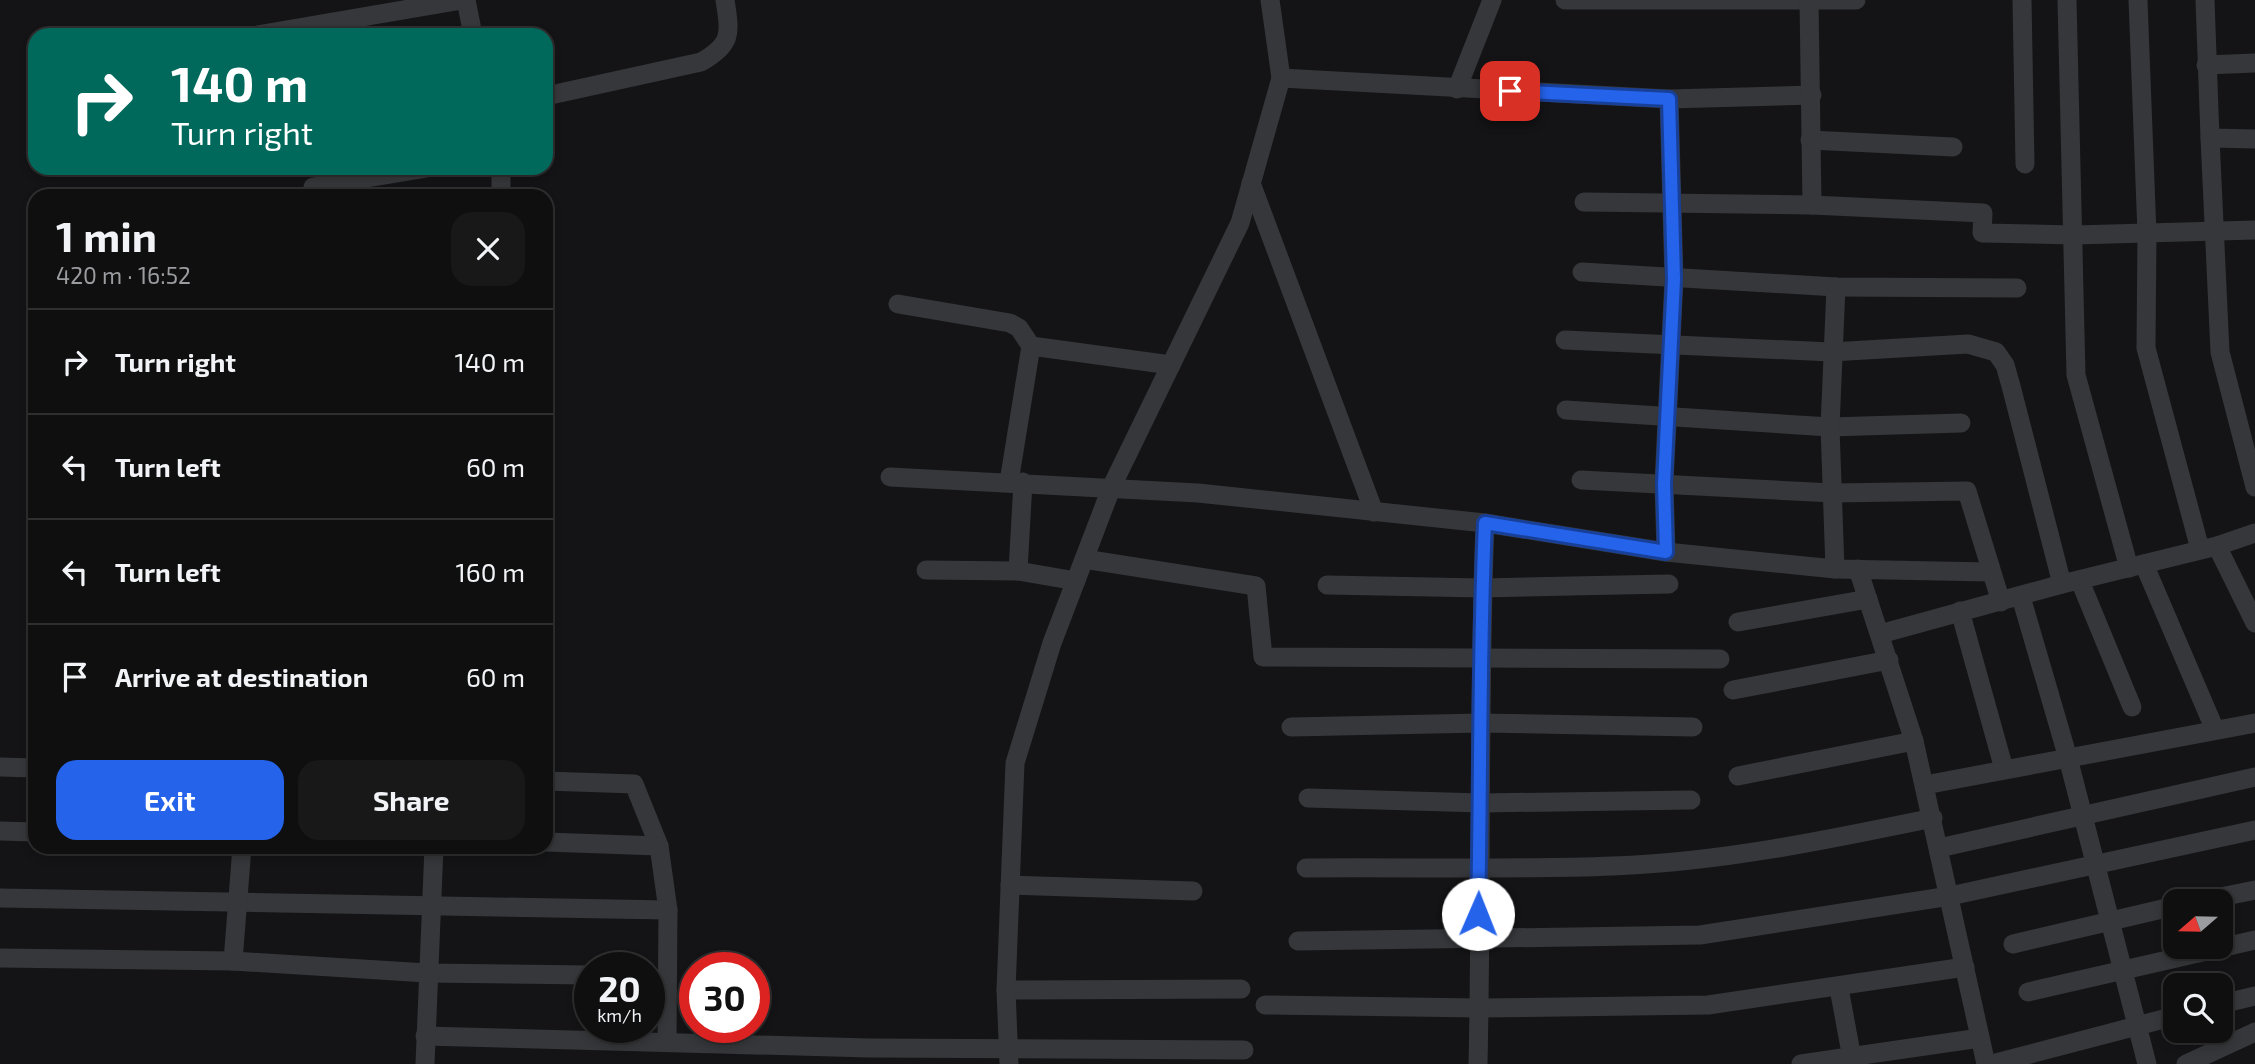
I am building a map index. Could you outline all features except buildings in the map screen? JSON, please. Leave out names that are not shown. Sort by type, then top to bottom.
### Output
[{"type":"street","points":[[298,28],[464,0],[471,28]]},
{"type":"street","points":[[553,94],[708,58],[725,44],[730,30],[725,0]]},
{"type":"street","points":[[1009,1056],[1006,990],[1015,763],[1052,643],[1112,486],[1240,223],[1281,78],[1270,0]]},
{"type":"street","points":[[1457,89],[1492,0]]},
{"type":"street","points":[[1565,0],[1856,0]]},
{"type":"street","points":[[2022,0],[2025,164]]},
{"type":"street","points":[[2067,0],[2075,235],[2076,375],[2136,566],[2215,730]]},
{"type":"street","points":[[2138,0],[2147,234],[2146,348],[2208,548],[2255,623]]},
{"type":"street","points":[[2205,0],[2220,352],[2255,487]]},
{"type":"street","points":[[1810,1],[1812,205]]},
{"type":"street","points":[[2206,65],[2255,63]]},
{"type":"street","points":[[1281,78],[1669,99],[1812,95]]},
{"type":"street","points":[[1666,552],[1666,415],[1674,279],[1669,99]]},
{"type":"street","points":[[2210,138],[2255,139]]},
{"type":"street","points":[[1810,140],[1953,147]]},
{"type":"street","points":[[313,187],[385,175]]},
{"type":"street","points":[[1251,183],[1374,512]]},
{"type":"street","points":[[1584,202],[1812,205],[1983,213],[1982,233],[2075,235],[2255,230]]},
{"type":"street","points":[[1582,272],[1836,287],[2017,288]]},
{"type":"street","points":[[1835,569],[1830,427],[1831,352],[1836,287]]},
{"type":"street","points":[[898,304],[1010,323],[1026,336],[1031,346],[1016,482],[1018,571]]},
{"type":"street","points":[[1565,340],[1831,352],[1968,344],[1996,352],[2005,365],[2071,583],[2133,707]]},
{"type":"street","points":[[1031,346],[1171,365]]},
{"type":"street","points":[[1566,410],[1830,427],[1961,423]]},
{"type":"street","points":[[890,477],[1112,486],[1485,523],[1666,552],[1835,569],[1991,572]]},
{"type":"street","points":[[1581,480],[1833,493],[1967,492],[2000,602]]},
{"type":"street","points":[[1478,1064],[1477,938],[1482,803],[1479,659],[1485,523]]},
{"type":"street","points":[[1880,634],[2208,548],[2255,533]]},
{"type":"street","points":[[1084,559],[1256,586],[1264,657],[1720,659]]},
{"type":"street","points":[[1857,569],[1914,741],[1986,1064]]},
{"type":"street","points":[[926,570],[1018,571],[1076,580]]},
{"type":"street","points":[[1327,585],[1482,588],[1669,584]]},
{"type":"street","points":[[2021,597],[2068,758],[2147,1064]]},
{"type":"street","points":[[1738,622],[1868,599]]},
{"type":"street","points":[[1960,611],[2004,769]]},
{"type":"street","points":[[1733,690],[1889,660]]},
{"type":"street","points":[[1291,727],[1481,723],[1693,727]]},
{"type":"street","points":[[1924,785],[2255,723]]},
{"type":"street","points":[[1738,776],[1914,741]]},
{"type":"street","points":[[0,766],[28,768]]},
{"type":"street","points":[[1940,848],[2255,777]]},
{"type":"street","points":[[553,781],[634,784],[659,846],[668,910],[662,952]]},
{"type":"street","points":[[1308,798],[1482,803],[1691,800]]},
{"type":"street","points":[[1306,868],[1614,866],[1705,859],[1828,840],[1933,818]]},
{"type":"street","points":[[1298,941],[1700,935],[1950,896],[2255,830]]},
{"type":"street","points":[[0,831],[28,832]]},
{"type":"street","points":[[553,842],[659,846]]},
{"type":"street","points":[[233,961],[241,854]]},
{"type":"street","points":[[425,1064],[434,854]]},
{"type":"street","points":[[1010,885],[1193,891]]},
{"type":"street","points":[[2233,894],[2255,890]]},
{"type":"street","points":[[0,898],[432,908],[668,910]]},
{"type":"street","points":[[2014,944],[2163,909]]},
{"type":"street","points":[[2028,992],[2255,940]]},
{"type":"street","points":[[0,958],[233,961],[427,972],[574,975]]},
{"type":"street","points":[[1265,1005],[1479,1008],[1708,1006],[1965,967]]},
{"type":"street","points":[[1839,988],[1852,1060]]},
{"type":"street","points":[[1006,990],[1241,989]]},
{"type":"street","points":[[2233,1001],[2255,996]]},
{"type":"street","points":[[1992,1064],[2163,1019]]},
{"type":"street","points":[[665,1027],[667,1042]]},
{"type":"street","points":[[425,1036],[667,1042],[869,1056],[1009,1056],[1244,1050]]},
{"type":"street","points":[[1801,1064],[1852,1060],[1980,1038]]},
{"type":"street","points":[[2186,1064],[2253,1038]]},
{"type":"route","points":[[1478,914],[1482,803],[1479,659],[1485,523],[1666,552],[1664,484],[1674,279],[1669,99],[1510,91]]}]
